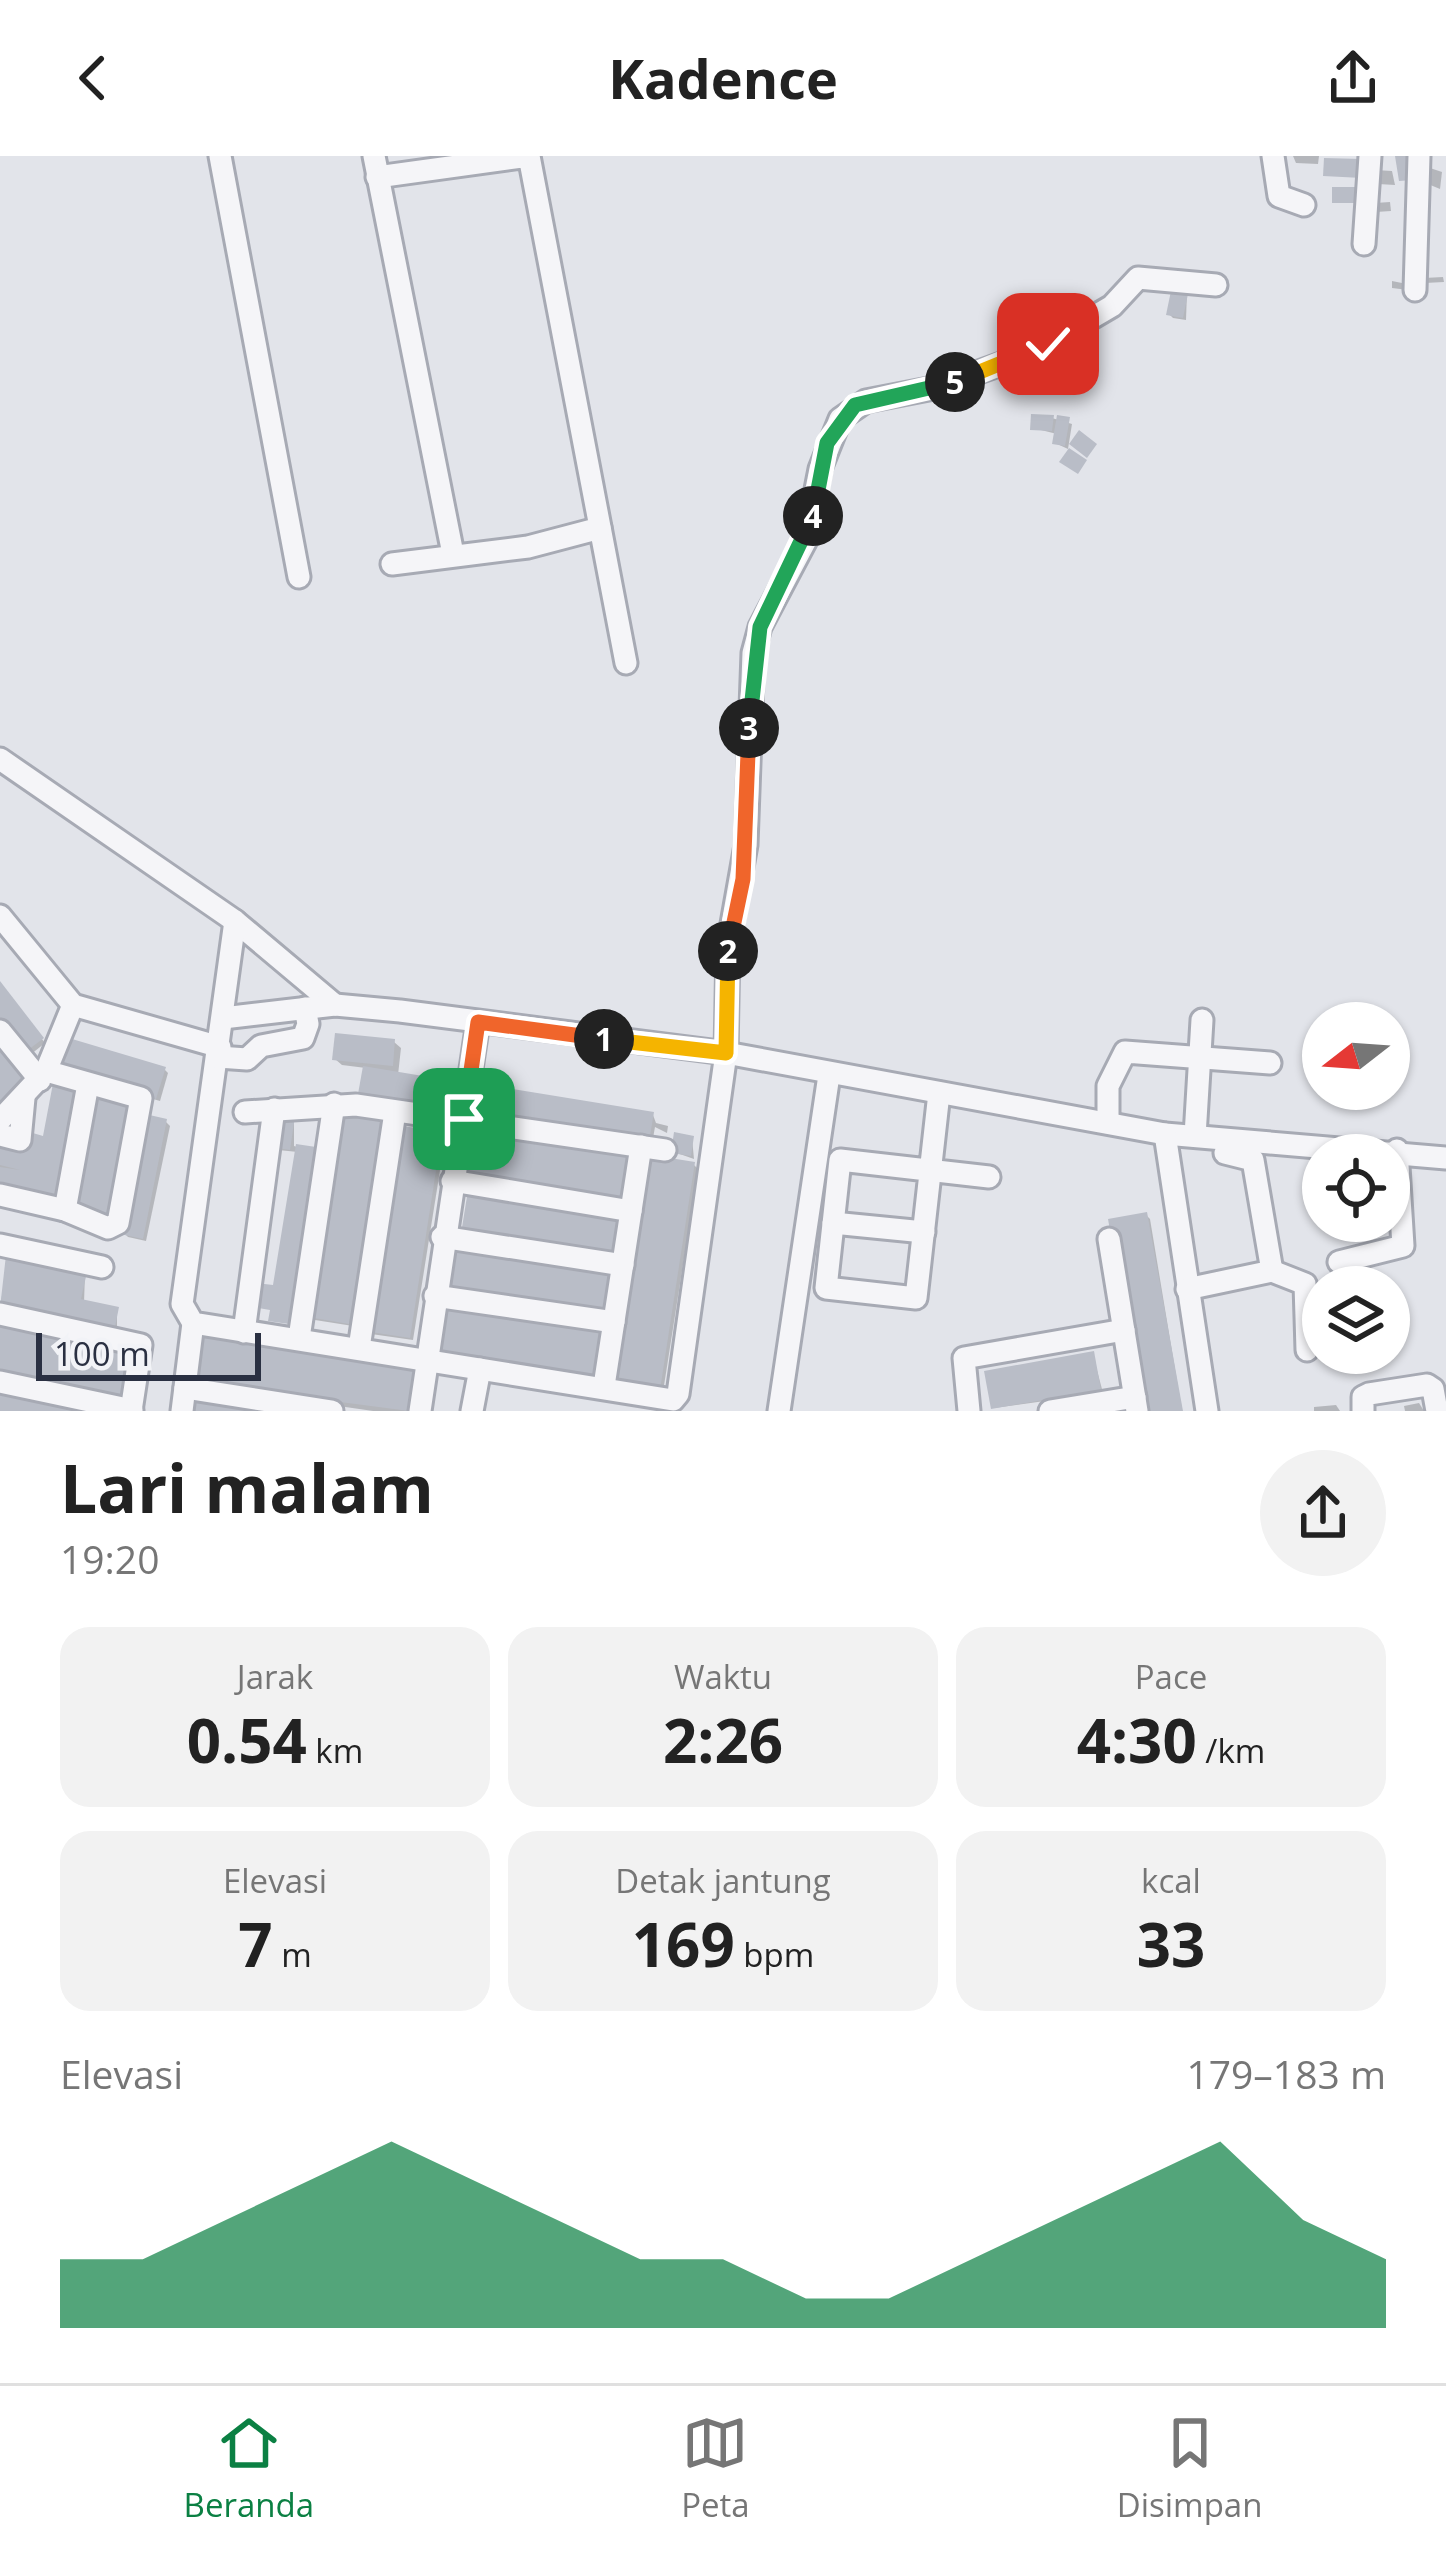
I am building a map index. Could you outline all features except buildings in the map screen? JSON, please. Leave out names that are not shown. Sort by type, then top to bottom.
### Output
[{"type":"street","points":[[220,156],[299,577]]},
{"type":"street","points":[[453,554],[375,166],[529,156],[626,663]]},
{"type":"street","points":[[1273,156],[1280,196],[1304,206]]},
{"type":"street","points":[[1364,244],[1370,156]]},
{"type":"street","points":[[1415,290],[1419,156]]},
{"type":"street","points":[[194,1323],[670,1400],[678,1394],[726,1053],[728,946],[746,845],[753,653],[760,627],[806,539],[820,469],[840,419],[866,401],[950,383],[1031,353],[1112,306],[1138,278],[1216,285]]},
{"type":"street","points":[[392,564],[528,547],[600,528]]},
{"type":"street","points":[[0,759],[235,920],[335,1005]]},
{"type":"street","points":[[0,916],[73,1005],[219,1052],[245,1059],[261,1046],[301,1039],[308,1024],[305,1008]]},
{"type":"street","points":[[235,920],[182,1304],[194,1323],[183,1399],[332,1411]]},
{"type":"street","points":[[0,1120],[43,1076],[73,1005]]},
{"type":"street","points":[[224,1018],[335,1005],[726,1053],[829,1075],[1108,1121],[1165,1140],[1251,1157],[1271,1271]]},
{"type":"street","points":[[1195,1136],[1202,1020]]},
{"type":"street","points":[[420,1411],[442,1238],[478,1022]]},
{"type":"street","points":[[0,1195],[65,1210],[108,1228],[118,1223],[152,1101],[43,1076],[1,1034]]},
{"type":"street","points":[[1108,1121],[1108,1086],[1122,1055],[1270,1063]]},
{"type":"street","points":[[779,1411],[829,1075]]},
{"type":"street","points":[[65,1210],[88,1084]]},
{"type":"street","points":[[939,1093],[930,1170],[923,1232],[916,1298],[826,1288],[840,1160],[930,1170],[989,1177]]},
{"type":"street","points":[[0,1135],[20,1140],[24,1098]]},
{"type":"street","points":[[298,1338],[334,1104]]},
{"type":"street","points":[[245,1112],[334,1104],[665,1150]]},
{"type":"street","points":[[244,1332],[274,1109]]},
{"type":"street","points":[[359,1348],[395,1112]]},
{"type":"street","points":[[1165,1140],[1195,1136],[1302,1148]]},
{"type":"street","points":[[1165,1140],[1208,1411]]},
{"type":"street","points":[[604,1386],[641,1146]]},
{"type":"street","points":[[1410,1152],[1446,1158]]},
{"type":"street","points":[[452,1181],[632,1210]]},
{"type":"street","points":[[833,1223],[923,1232]]},
{"type":"street","points":[[442,1238],[622,1265]]},
{"type":"street","points":[[1050,1411],[1136,1404],[1109,1239]]},
{"type":"street","points":[[1339,1262],[1402,1246],[1402,1242]]},
{"type":"street","points":[[0,1247],[102,1267]]},
{"type":"street","points":[[1187,1289],[1271,1271],[1302,1283]]},
{"type":"street","points":[[435,1296],[614,1322]]},
{"type":"street","points":[[0,1314],[141,1345],[132,1410],[0,1382]]},
{"type":"street","points":[[969,1411],[962,1359],[1124,1330]]},
{"type":"street","points":[[472,1411],[480,1369]]},
{"type":"street","points":[[1363,1411],[1363,1397],[1369,1394],[1422,1385],[1433,1389],[1437,1411]]},
{"type":"route","points":[[464,1119],[478,1022],[726,1053],[728,946],[746,845],[753,653],[760,627],[806,539],[827,443],[840,419],[855,405],[965,379],[1048,344]]}]
